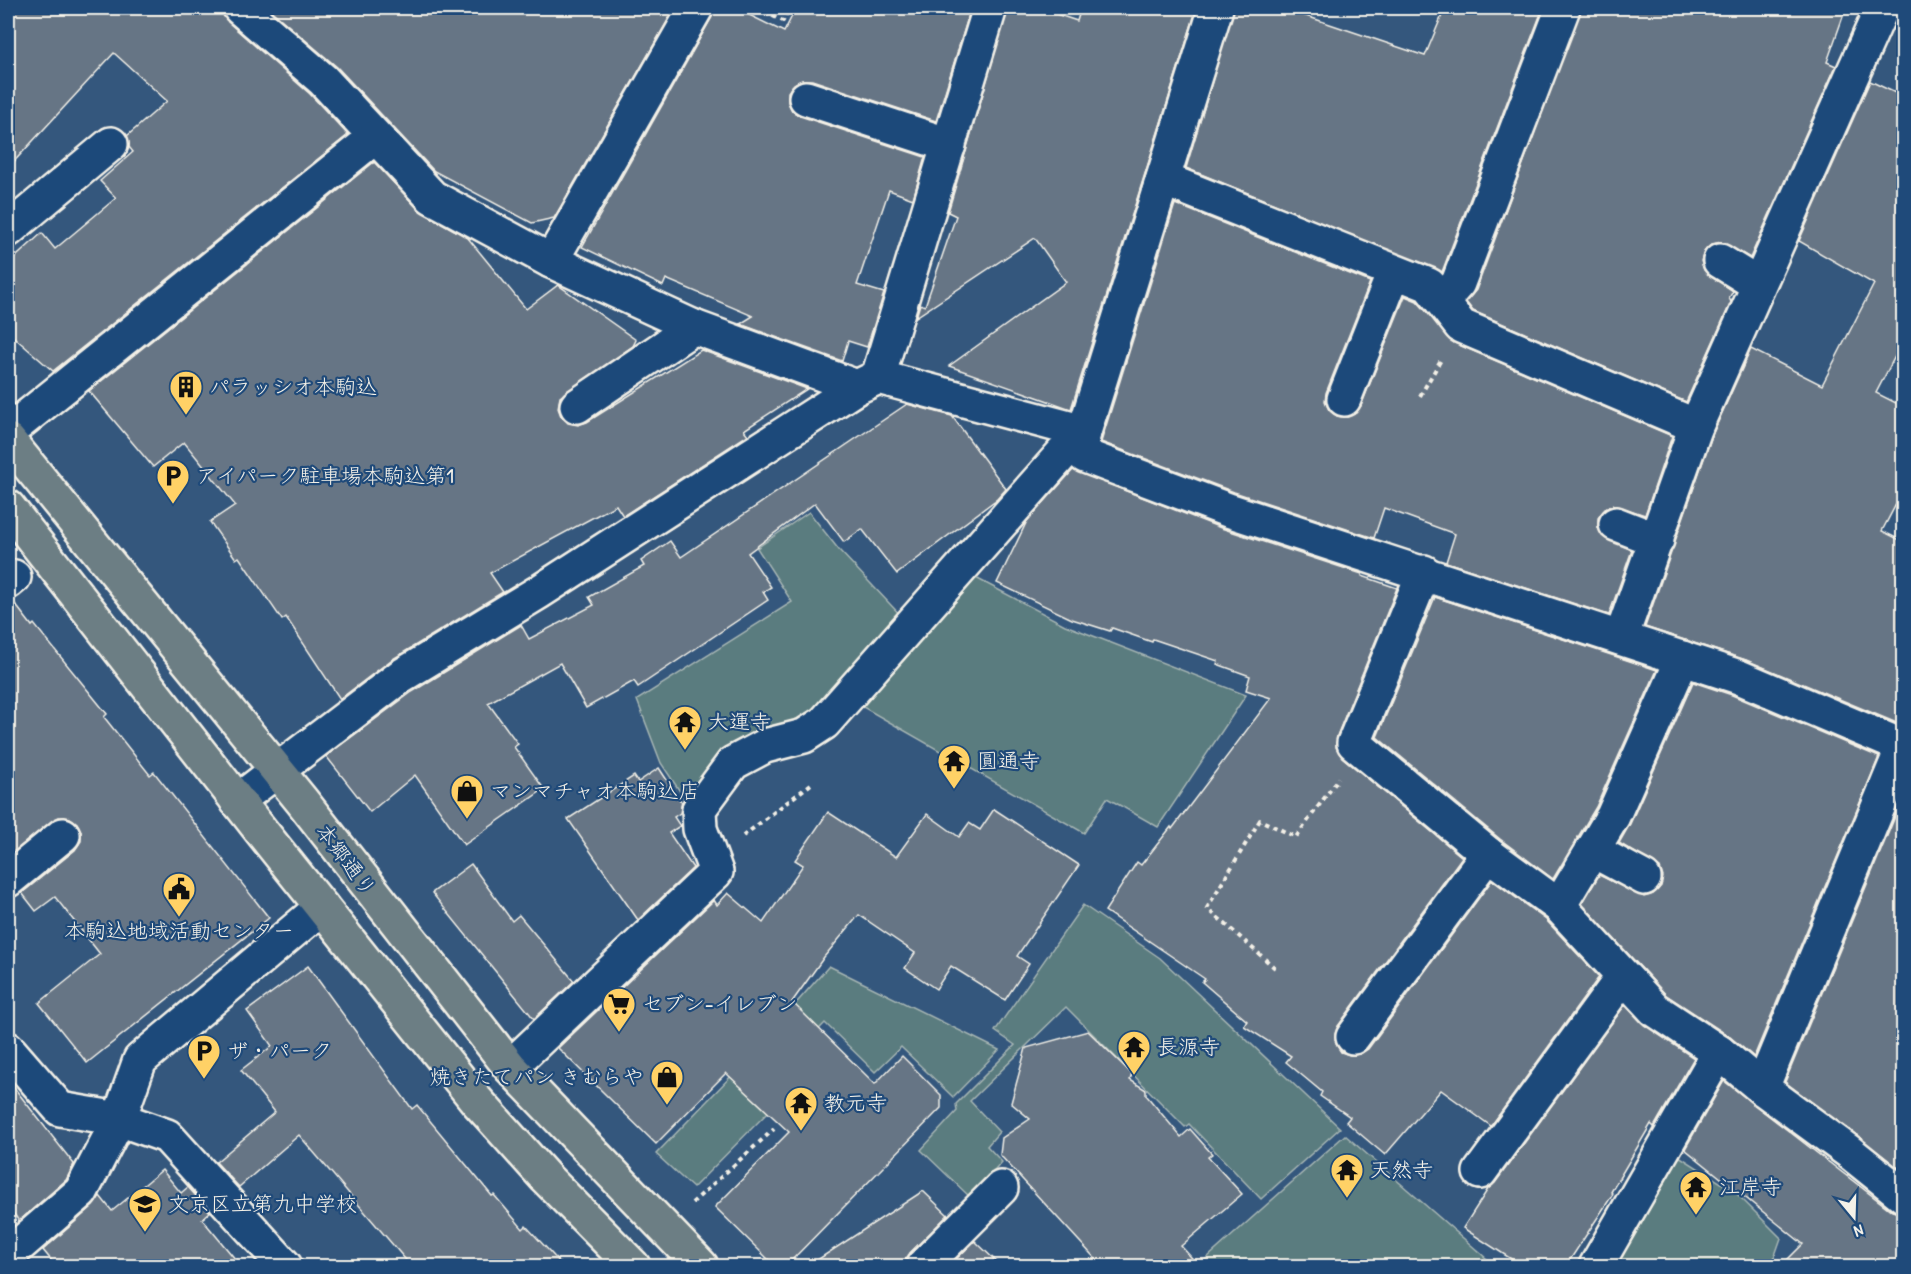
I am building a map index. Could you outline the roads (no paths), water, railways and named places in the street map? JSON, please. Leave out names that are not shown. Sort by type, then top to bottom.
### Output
[{"type":"main road","name":"本郷通り","points":[[8,440],[275,769],[510,1067],[701,1266]]},
{"type":"main road","points":[[8,507],[237,801],[476,1100],[546,1178],[633,1266]]},
{"type":"street","points":[[240,8],[323,80],[432,197],[551,261],[694,327],[868,382],[1082,439]]},
{"type":"street","points":[[551,261],[609,155],[696,8]]},
{"type":"street","points":[[237,801],[275,769],[401,676],[539,592],[868,382],[949,145],[990,8]]},
{"type":"street","points":[[1216,8],[1082,439],[1085,456],[1228,510],[1424,572],[1739,677],[1903,747],[1762,1088]]},
{"type":"street","points":[[1443,300],[1458,283],[1563,8]]},
{"type":"street","points":[[1621,638],[1696,426],[1756,284],[1882,8]]},
{"type":"street","points":[[806,98],[949,145]]},
{"type":"street","points":[[8,432],[375,137]]},
{"type":"street","points":[[8,230],[111,144]]},
{"type":"street","points":[[1163,179],[1429,285],[1443,300],[1461,326],[1696,426]]},
{"type":"street","points":[[1720,261],[1756,284]]},
{"type":"street","points":[[1344,399],[1394,272]]},
{"type":"street","points":[[577,406],[694,327]]},
{"type":"street","points":[[510,1067],[716,872],[700,829],[699,809],[733,763],[765,746],[804,736],[824,723],[1063,453],[1082,439]]},
{"type":"street","points":[[1616,524],[1657,540]]},
{"type":"street","points":[[1424,572],[1354,743],[1488,854],[1559,906],[1622,978],[1654,1009],[1719,1052],[1762,1088],[1848,1151],[1904,1196]]},
{"type":"street","points":[[1559,906],[1613,816],[1683,658]]},
{"type":"street","points":[[8,880],[63,836]]},
{"type":"street","points":[[1592,850],[1644,878]]},
{"type":"street","points":[[1353,1037],[1488,854]]},
{"type":"street","points":[[8,1255],[81,1192],[118,1119],[140,1059],[322,907]]},
{"type":"street","points":[[1480,1172],[1622,978]]},
{"type":"street","points":[[8,1049],[60,1109],[118,1119],[168,1136],[285,1266]]},
{"type":"street","points":[[1596,1266],[1719,1052]]},
{"type":"street","points":[[923,1266],[1001,1188]]},
{"type":"place","name":"パラッシオ本駒込","points":[[186,416]]},
{"type":"place","name":"アイパーク駐車場本駒込第1","points":[[173,505]]},
{"type":"place","name":"大運寺","points":[[685,751]]},
{"type":"place","name":"圓通寺","points":[[954,790]]},
{"type":"place","name":"マンマチャオ本駒込店","points":[[467,820]]},
{"type":"place","name":"本駒込地域活動センター","points":[[179,918]]},
{"type":"place","name":"セブン-イレブン","points":[[619,1033]]},
{"type":"place","name":"長源寺","points":[[1134,1076]]},
{"type":"place","name":"ザ・パーク","points":[[204,1080]]},
{"type":"place","name":"焼きたてパン きむらや","points":[[667,1106]]},
{"type":"place","name":"教元寺","points":[[801,1132]]},
{"type":"place","name":"天然寺","points":[[1347,1199]]},
{"type":"place","name":"江岸寺","points":[[1696,1216]]},
{"type":"place","name":"文京区立第九中学校","points":[[145,1233]]}]
